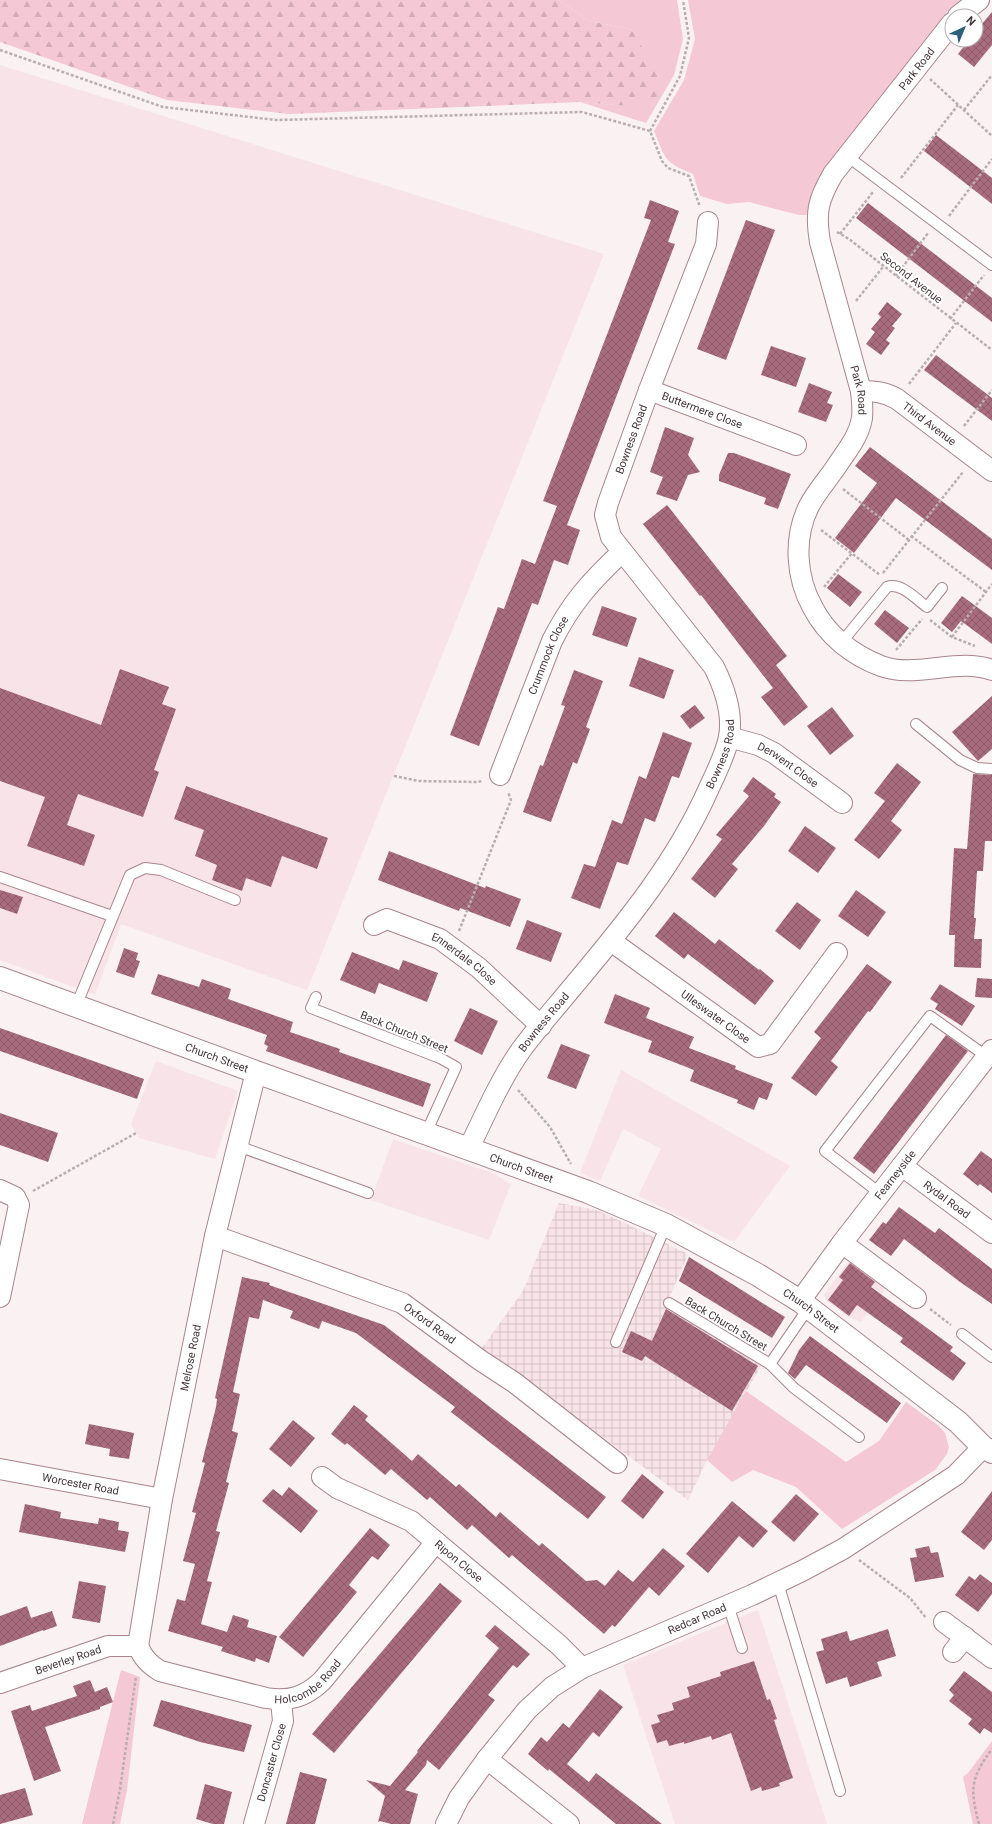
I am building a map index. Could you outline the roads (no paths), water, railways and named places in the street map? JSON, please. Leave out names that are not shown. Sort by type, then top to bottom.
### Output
[{"type":"main road","name":"Church Street","points":[[0,978],[469,1148],[601,1197],[666,1225],[758,1275],[805,1304],[958,1422],[987,1449]]},
{"type":"street","points":[[968,8],[979,0]]},
{"type":"street","name":"Park Road","points":[[944,34],[833,174],[824,190],[817,210],[817,223],[820,242],[861,391],[863,405],[862,419],[855,439],[829,478],[818,491],[805,517],[799,541],[798,559],[802,582],[818,618],[830,633],[841,643],[860,656],[882,667],[913,670],[976,666],[992,670]]},
{"type":"street","name":"Bowness Road","points":[[469,1148],[505,1075],[522,1049],[611,941],[656,882],[689,828],[710,785],[729,737],[729,721],[724,692],[714,667],[611,538],[605,515],[649,390],[706,244],[708,222]]},
{"type":"street","name":"Buttermere Close","points":[[649,390],[758,421],[796,445]]},
{"type":"street","name":"Third Avenue","points":[[861,391],[880,391],[888,393],[898,399],[992,471]]},
{"type":"street","name":"Crummock Close","points":[[500,775],[552,641],[561,624],[573,604],[592,580],[622,552]]},
{"type":"street","name":"Derwent Close","points":[[729,737],[758,745],[774,753],[842,804]]},
{"type":"street","name":"Ennerdale Close","points":[[374,925],[387,919],[440,939],[479,968],[541,1026]]},
{"type":"street","name":"Ulleswater Close","points":[[611,941],[758,1047],[770,1044],[837,953]]},
{"type":"street","name":"Fearneyside","points":[[805,1304],[842,1243],[989,1053]]},
{"type":"street","name":"Melrose Road","points":[[142,1653],[162,1499],[215,1236],[256,1072]]},
{"type":"street","name":"Rydal Road","points":[[902,1166],[992,1233]]},
{"type":"street","points":[[0,1190],[11,1194],[17,1200],[18,1209],[0,1297]]},
{"type":"street","name":"Oxford Road","points":[[215,1236],[402,1303],[480,1360],[515,1383],[617,1463]]},
{"type":"street","points":[[842,1243],[916,1298]]},
{"type":"street","name":"Redcar Road","points":[[446,1824],[459,1798],[486,1759],[527,1710],[552,1687],[582,1668],[728,1605],[778,1582],[843,1549],[956,1474],[987,1449]]},
{"type":"street","name":"Worcester Road","points":[[0,1469],[162,1499]]},
{"type":"street","name":"Ripon Close","points":[[322,1477],[337,1488],[411,1521],[559,1645],[582,1668]]},
{"type":"street","name":"Holcombe Road","points":[[142,1653],[160,1671],[281,1701],[297,1697],[313,1689],[322,1681],[436,1542]]},
{"type":"street","points":[[944,1622],[959,1645],[992,1658]]},
{"type":"street","name":"Beverley Road","points":[[0,1683],[108,1646],[142,1653]]},
{"type":"street","name":"Doncaster Close","points":[[254,1824],[283,1721],[281,1701]]},
{"type":"street","points":[[486,1759],[569,1824]]},
{"type":"lane","points":[[847,156],[992,265]]},
{"type":"lane","points":[[841,643],[882,591],[893,585],[900,587],[927,607],[942,588]]},
{"type":"lane","points":[[916,724],[960,760],[977,768],[992,769]]},
{"type":"lane","points":[[76,1006],[130,875],[145,868],[161,870],[235,900]]},
{"type":"lane","points":[[0,877],[112,916]]},
{"type":"lane","name":"Back Church Street","points":[[316,997],[311,1008],[440,1058],[456,1067],[426,1133]]},
{"type":"lane","points":[[881,1194],[825,1151],[930,1016],[989,1053]]},
{"type":"lane","points":[[238,1146],[368,1193]]},
{"type":"lane","points":[[616,1342],[666,1225]]},
{"type":"lane","name":"Back Church Street","points":[[669,1304],[770,1364],[794,1388],[859,1437]]},
{"type":"lane","name":"Back Church Street","points":[[770,1364],[805,1304]]},
{"type":"lane","points":[[962,1334],[992,1356]]},
{"type":"lane","points":[[778,1582],[840,1791]]},
{"type":"lane","points":[[728,1605],[742,1648]]}]
